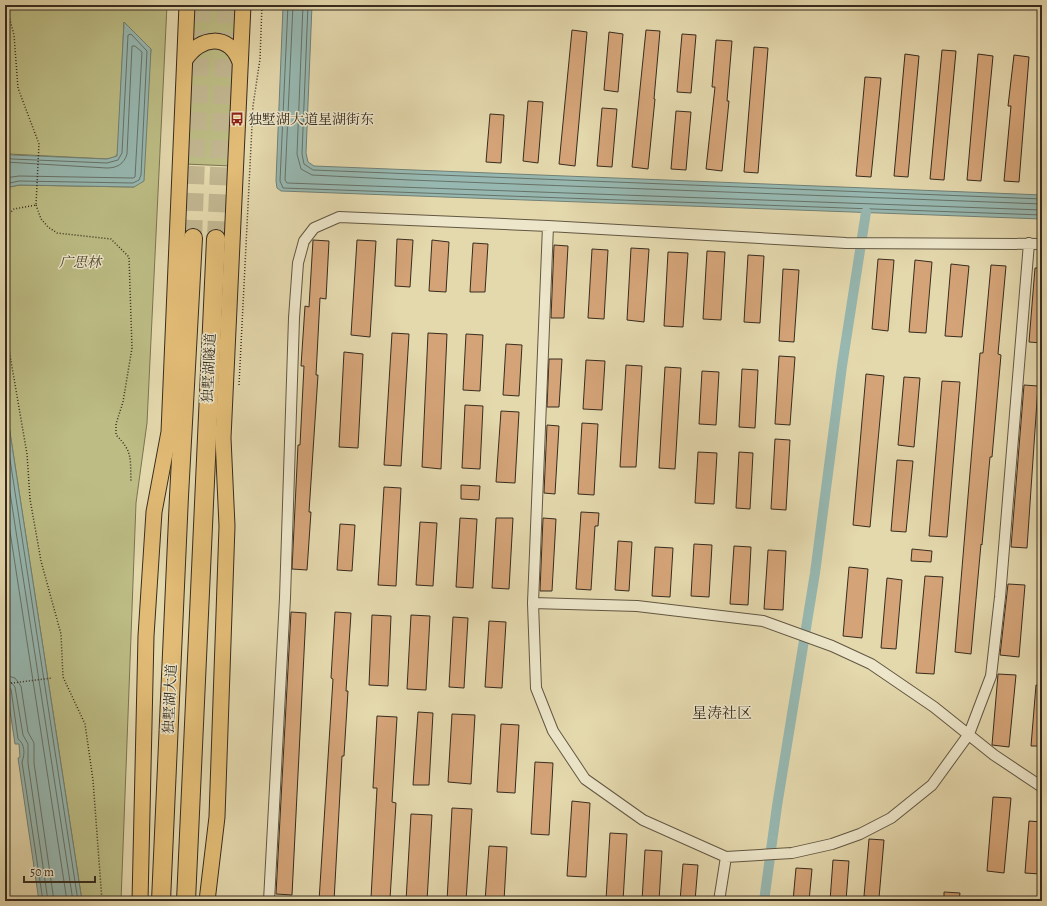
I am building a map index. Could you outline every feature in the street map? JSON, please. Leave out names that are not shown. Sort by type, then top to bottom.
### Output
[{"type":"highway","name":"独墅湖隧道","points":[[179,496],[194,238]]},
{"type":"highway","name":"独墅湖隧道","points":[[203,498],[216,239]]},
{"type":"highway","name":"独墅湖大道","points":[[160,901],[179,496]]},
{"type":"highway","name":"独墅湖大道","points":[[186,901],[203,498]]},
{"type":"main road","points":[[140,901],[146,636],[154,512],[169,432],[187,5]]},
{"type":"main road","points":[[208,901],[217,817],[227,526],[223,438],[243,5]]},
{"type":"main road","points":[[185,60],[196,47],[211,41],[225,44],[232,48],[240,62]]},
{"type":"street","points":[[269,901],[285,598],[294,318],[298,263],[304,241],[314,228],[339,217],[548,226],[846,243],[1042,244]]},
{"type":"street","points":[[548,226],[533,604],[536,688],[554,731],[585,779],[643,820],[726,856],[792,853],[832,844],[860,834],[891,818],[932,785],[969,734],[991,676],[1000,596],[1029,243]]},
{"type":"street","points":[[533,604],[637,606],[763,622],[832,646],[871,664],[969,734],[994,755],[1042,787]]},
{"type":"street","points":[[719,901],[726,856]]},
{"type":"path","points":[[6,5],[14,35],[18,88],[39,144],[36,205],[40,219],[48,228],[57,233],[111,239],[129,257],[132,348],[123,402],[116,424],[116,435],[127,447],[130,455],[130,480]]},
{"type":"path","points":[[239,385],[253,106],[260,60],[262,5]]},
{"type":"path","points":[[5,218],[14,209],[36,205]]},
{"type":"path","points":[[5,326],[27,454],[30,499],[41,561],[61,634],[62,677],[85,724],[93,780],[102,901]]},
{"type":"path","points":[[5,684],[52,678]]},
{"type":"green space","name":"广思林","points":[[5,5],[167,5],[147,423],[136,503],[121,901],[82,901],[5,400],[5,188],[19,185],[134,187],[151,49],[124,22],[118,153],[115,157],[107,159],[9,154],[5,152]]},
{"type":"green space","points":[[191,5],[238,5],[236,41],[192,42]]},
{"type":"green space","points":[[209,47],[224,50],[234,62],[231,166],[185,164],[189,62]]},
{"type":"water","points":[[286,5],[312,5],[306,153],[308,162],[314,166],[1042,195],[1042,219],[281,191],[277,188],[276,181],[283,7]]},
{"type":"water","points":[[124,22],[151,49],[144,181],[134,187],[19,185],[5,188],[5,152],[12,155],[107,159],[117,156]]},
{"type":"water","points":[[5,400],[82,901],[39,901],[18,758],[20,757],[19,744],[15,744],[5,677]]},
{"type":"building","points":[[572,30],[587,32],[575,166],[559,164]]},
{"type":"building","points":[[646,30],[660,31],[648,169],[632,167]]},
{"type":"building","points":[[609,32],[623,34],[618,92],[604,90]]},
{"type":"building","points":[[682,34],[696,35],[691,93],[677,92]]},
{"type":"building","points":[[716,40],[732,41],[727,101],[729,101],[722,171],[706,169],[715,87],[712,87]]},
{"type":"building","points":[[754,47],[768,48],[758,173],[744,172]]},
{"type":"building","points":[[942,50],[956,51],[944,180],[930,179]]},
{"type":"building","points":[[905,54],[919,56],[908,177],[894,176]]},
{"type":"building","points":[[978,54],[993,56],[981,181],[967,180]]},
{"type":"building","points":[[1014,55],[1029,57],[1019,182],[1004,181],[1011,106],[1008,106]]},
{"type":"building","points":[[865,77],[881,78],[871,177],[856,176]]},
{"type":"building","points":[[528,101],[543,102],[538,163],[523,161]]},
{"type":"building","points":[[602,108],[617,109],[612,167],[597,166]]},
{"type":"building","points":[[676,111],[691,112],[686,170],[671,169]]},
{"type":"building","points":[[490,114],[504,115],[501,163],[486,162]]},
{"type":"building","points":[[397,239],[413,240],[410,287],[395,286]]},
{"type":"building","points":[[313,240],[329,241],[326,299],[320,298],[316,375],[318,375],[309,512],[311,512],[307,570],[292,569],[298,445],[300,445],[304,366],[301,366],[305,306],[309,307]]},
{"type":"building","points":[[357,240],[376,241],[370,337],[351,335]]},
{"type":"building","points":[[432,240],[449,242],[446,292],[429,291]]},
{"type":"building","points":[[473,243],[488,244],[485,292],[470,292]]},
{"type":"building","points":[[554,245],[568,246],[564,318],[551,318]]},
{"type":"building","points":[[631,248],[649,249],[644,322],[627,320]]},
{"type":"building","points":[[592,249],[608,250],[604,319],[588,318]]},
{"type":"building","points":[[707,251],[725,252],[721,320],[703,319]]},
{"type":"building","points":[[668,252],[688,253],[683,327],[664,326]]},
{"type":"building","points":[[748,255],[764,256],[760,323],[744,322]]},
{"type":"building","points":[[878,259],[894,260],[888,331],[872,329]]},
{"type":"building","points":[[915,260],[932,262],[926,333],[909,332]]},
{"type":"building","points":[[951,264],[969,266],[962,337],[945,336]]},
{"type":"building","points":[[991,265],[1006,266],[998,354],[1001,355],[992,457],[990,457],[971,654],[955,652],[980,353],[983,353]]},
{"type":"building","points":[[1035,268],[1042,268],[1042,343],[1029,342]]},
{"type":"building","points":[[783,269],[799,270],[794,342],[779,341]]},
{"type":"building","points":[[392,333],[409,334],[401,466],[384,465]]},
{"type":"building","points":[[428,333],[447,334],[441,469],[422,467]]},
{"type":"building","points":[[466,334],[483,335],[480,391],[463,390]]},
{"type":"building","points":[[506,344],[522,345],[519,396],[503,395]]},
{"type":"building","points":[[344,352],[363,354],[358,448],[339,447]]},
{"type":"building","points":[[779,356],[795,357],[790,425],[775,424]]},
{"type":"building","points":[[549,359],[562,359],[559,407],[547,407]]},
{"type":"building","points":[[586,360],[605,361],[602,410],[583,409]]},
{"type":"building","points":[[626,365],[642,366],[636,467],[620,467]]},
{"type":"building","points":[[665,367],[681,368],[675,469],[659,468]]},
{"type":"building","points":[[742,369],[758,370],[755,428],[739,427]]},
{"type":"building","points":[[702,371],[719,372],[716,425],[699,424]]},
{"type":"building","points":[[866,374],[884,376],[870,527],[853,525]]},
{"type":"building","points":[[904,377],[920,378],[914,447],[898,445]]},
{"type":"building","points":[[942,381],[960,382],[947,537],[929,536]]},
{"type":"building","points":[[1024,385],[1038,386],[1027,548],[1011,547]]},
{"type":"building","points":[[465,405],[483,406],[480,469],[462,468]]},
{"type":"building","points":[[501,411],[519,412],[515,483],[496,482]]},
{"type":"building","points":[[582,423],[598,424],[594,495],[578,494]]},
{"type":"building","points":[[547,425],[559,426],[555,494],[544,493]]},
{"type":"building","points":[[775,439],[790,440],[786,510],[771,509]]},
{"type":"building","points":[[698,452],[717,453],[714,504],[695,503]]},
{"type":"building","points":[[739,452],[753,453],[750,509],[736,508]]},
{"type":"building","points":[[897,460],[913,461],[906,532],[891,531]]},
{"type":"building","points":[[461,485],[480,486],[479,500],[461,499]]},
{"type":"building","points":[[384,487],[401,488],[396,586],[378,585]]},
{"type":"building","points":[[581,512],[599,513],[598,526],[595,526],[591,590],[576,589]]},
{"type":"building","points":[[460,518],[477,519],[473,588],[456,587]]},
{"type":"building","points":[[496,518],[513,518],[509,589],[492,588]]},
{"type":"building","points":[[543,518],[556,519],[552,591],[540,591]]},
{"type":"building","points":[[420,522],[437,523],[433,586],[416,585]]},
{"type":"building","points":[[340,524],[355,525],[352,571],[337,570]]},
{"type":"building","points":[[618,541],[632,542],[629,591],[615,590]]},
{"type":"building","points":[[694,544],[712,545],[709,597],[691,596]]},
{"type":"building","points":[[734,546],[751,547],[748,605],[730,604]]},
{"type":"building","points":[[655,547],[673,548],[670,597],[652,596]]},
{"type":"building","points":[[912,549],[932,551],[931,562],[911,561]]},
{"type":"building","points":[[768,550],[786,551],[783,610],[764,609]]},
{"type":"building","points":[[849,567],[868,569],[862,638],[843,636]]},
{"type":"building","points":[[925,576],[943,577],[934,674],[916,673]]},
{"type":"building","points":[[887,578],[902,580],[896,649],[881,648]]},
{"type":"building","points":[[1008,584],[1025,585],[1019,657],[1000,655]]},
{"type":"building","points":[[291,612],[306,613],[292,895],[276,894]]},
{"type":"building","points":[[335,612],[351,613],[346,691],[348,691],[344,756],[342,756],[334,901],[319,901],[333,679],[331,678]]},
{"type":"building","points":[[372,615],[391,616],[388,686],[369,685]]},
{"type":"building","points":[[411,615],[430,616],[426,690],[407,689]]},
{"type":"building","points":[[453,617],[468,618],[464,688],[449,687]]},
{"type":"building","points":[[489,621],[506,622],[502,688],[485,687]]},
{"type":"building","points":[[998,674],[1016,675],[1009,747],[992,745]]},
{"type":"building","points":[[1036,685],[1042,685],[1042,746],[1031,746]]},
{"type":"building","points":[[418,712],[433,713],[429,785],[413,785]]},
{"type":"building","points":[[452,714],[475,715],[471,784],[448,782]]},
{"type":"building","points":[[377,716],[397,717],[392,802],[396,803],[390,899],[371,898],[377,788],[373,788]]},
{"type":"building","points":[[501,724],[519,725],[515,793],[497,792]]},
{"type":"building","points":[[535,762],[553,763],[549,835],[531,834]]},
{"type":"building","points":[[993,797],[1011,798],[1004,873],[987,871]]},
{"type":"building","points":[[572,801],[590,803],[586,877],[567,876]]},
{"type":"building","points":[[452,808],[472,809],[466,901],[447,901]]},
{"type":"building","points":[[411,814],[432,815],[427,901],[406,901]]},
{"type":"building","points":[[1029,821],[1042,822],[1040,874],[1025,873]]},
{"type":"building","points":[[610,833],[627,834],[623,901],[606,900]]},
{"type":"building","points":[[869,839],[884,840],[879,898],[864,896]]},
{"type":"building","points":[[489,846],[507,847],[504,901],[485,901]]},
{"type":"building","points":[[645,850],[662,851],[659,901],[642,901]]},
{"type":"building","points":[[833,860],[849,861],[846,901],[830,901]]},
{"type":"building","points":[[683,864],[698,865],[695,901],[680,901]]},
{"type":"building","points":[[796,868],[812,869],[809,901],[793,901]]},
{"type":"building","points":[[944,892],[960,893],[959,901],[944,901]]},
{"type":"waterway","points":[[764,901],[777,806],[815,573],[842,366],[866,212]]},
{"type":"tunnel","points":[[193,238],[202,5]]},
{"type":"tunnel","points":[[216,239],[226,5]]},
{"type":"place","name":"独墅湖大道星湖街东","points":[[237,119]]},
{"type":"district","name":"星涛社区","points":[[722,713]]}]
